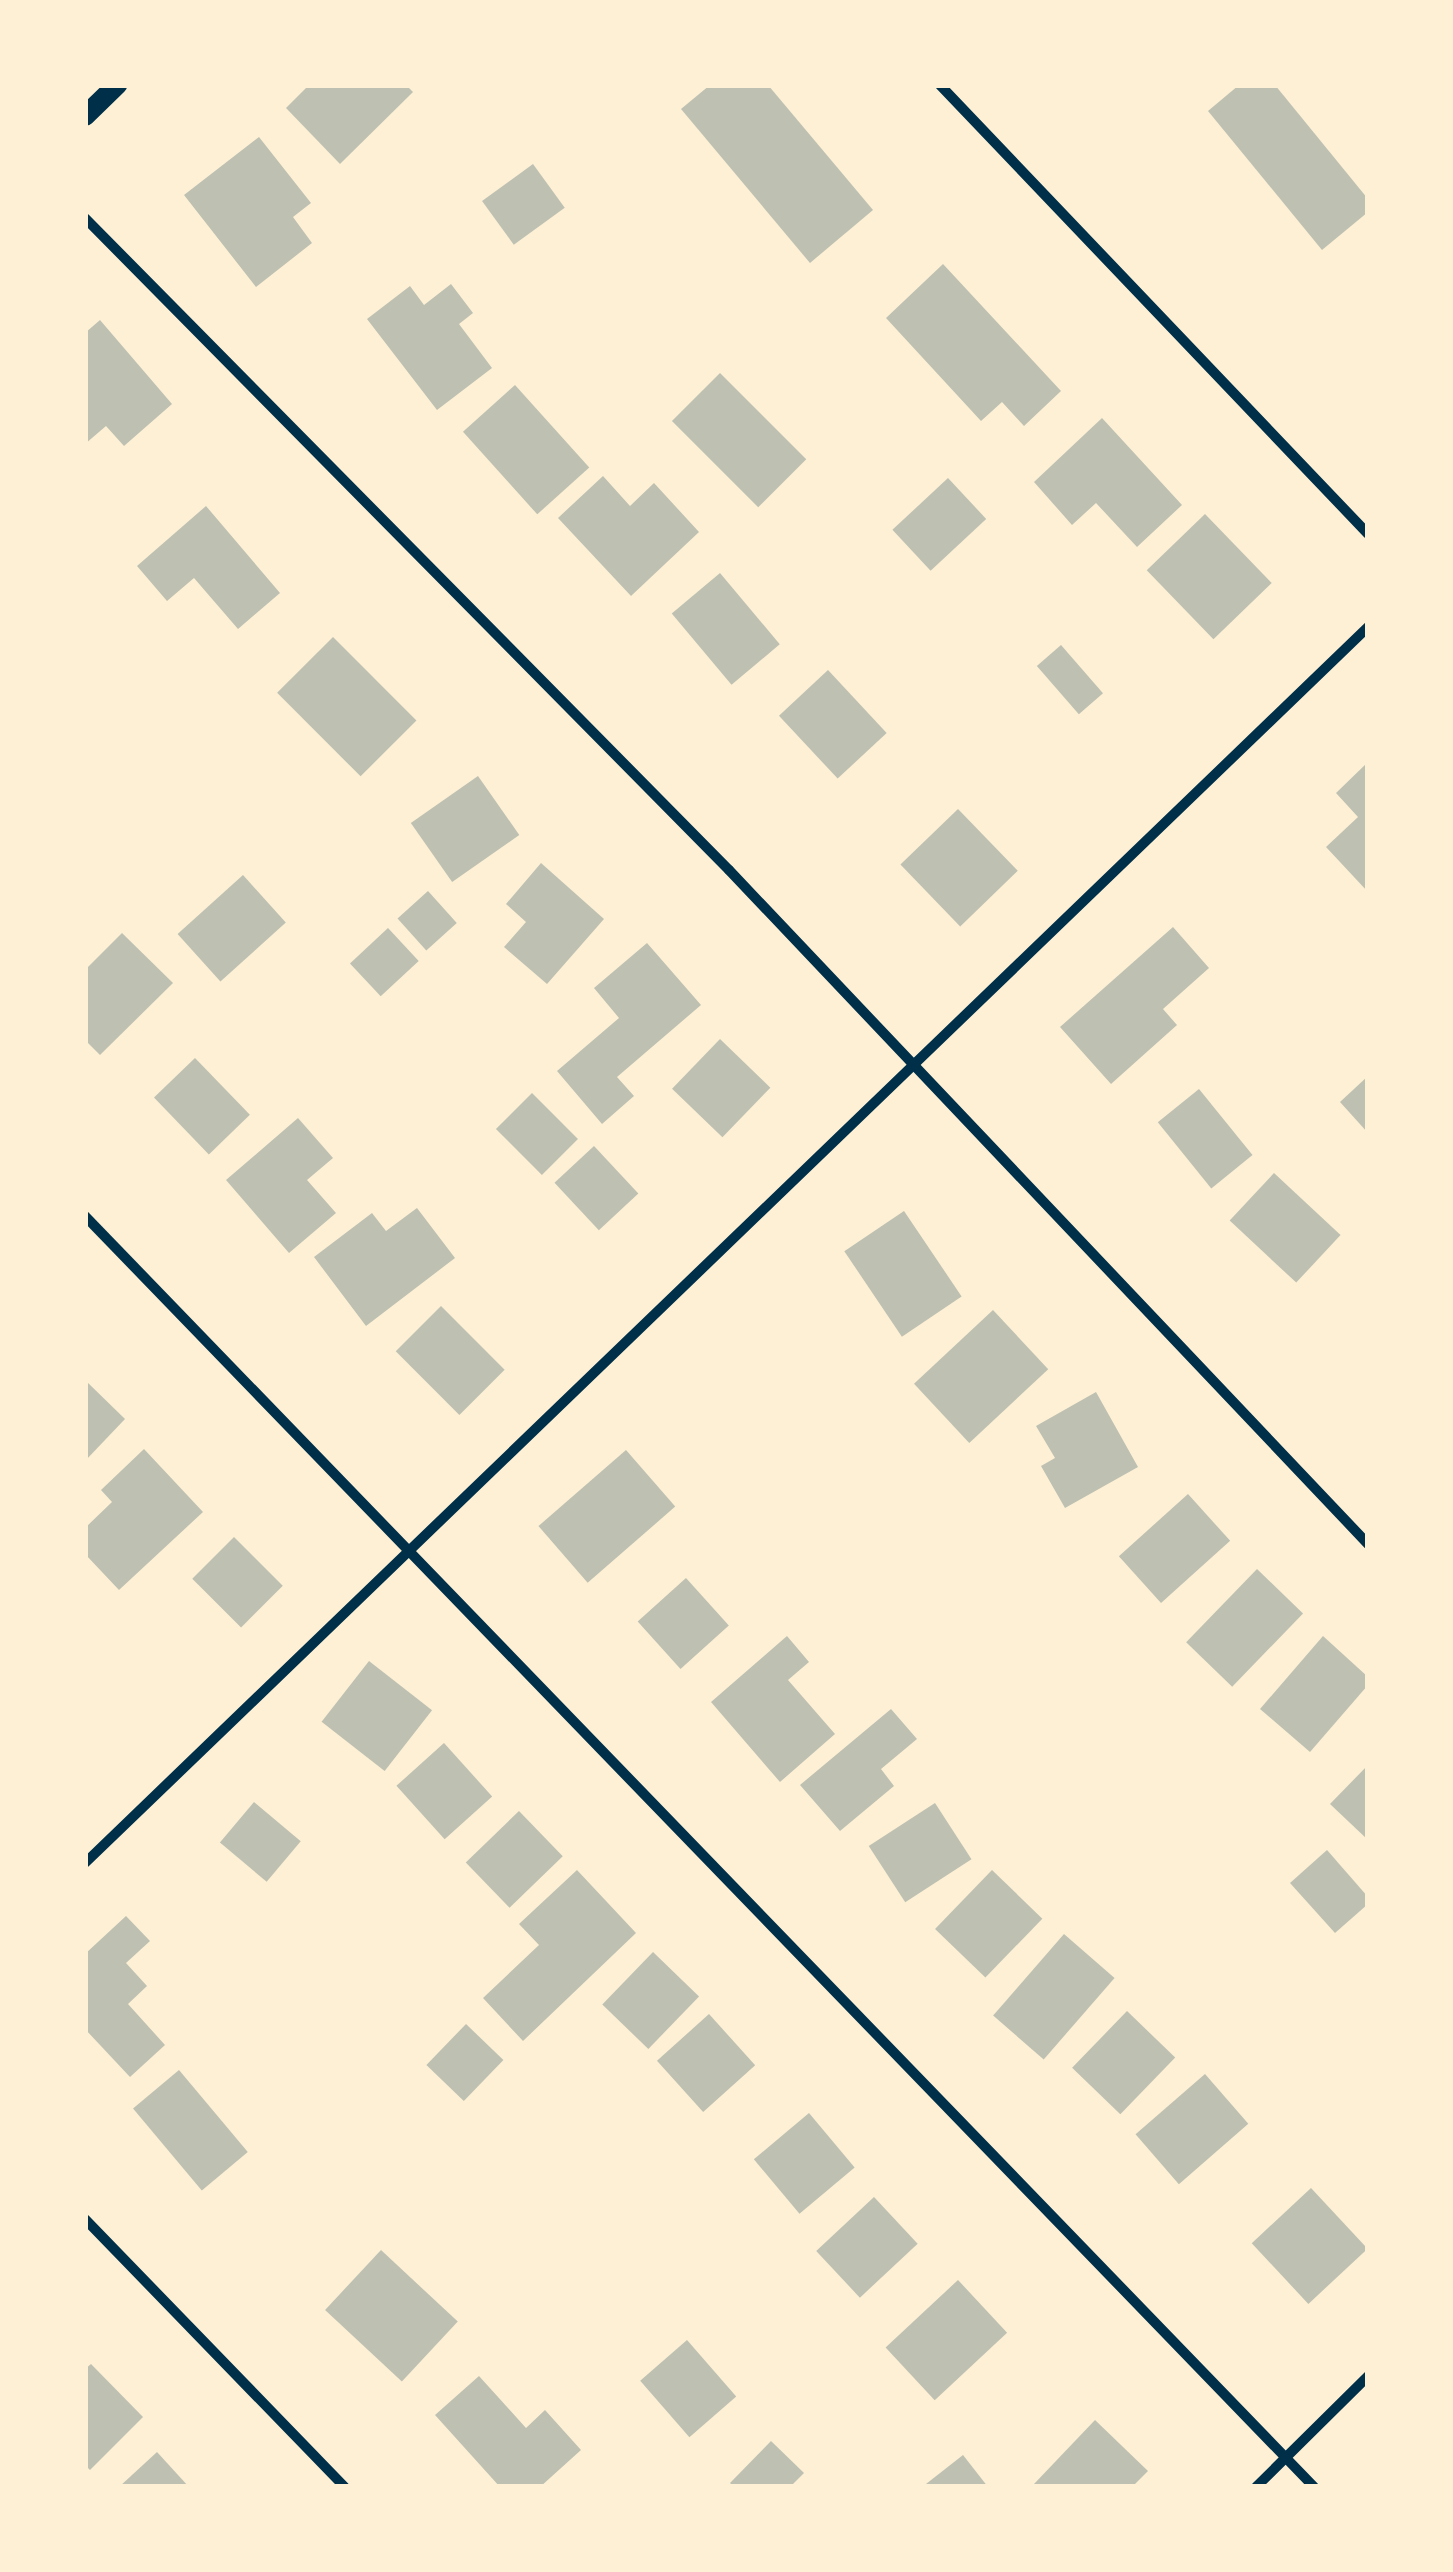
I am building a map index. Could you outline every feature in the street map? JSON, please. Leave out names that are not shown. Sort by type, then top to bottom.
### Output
[{"type":"main road","points":[[85,116],[117,85]]},
{"type":"street","points":[[940,85],[1368,534]]},
{"type":"street","points":[[85,218],[729,870],[1368,1544]]},
{"type":"street","points":[[85,1863],[1368,627]]},
{"type":"street","points":[[85,1216],[1314,2487]]},
{"type":"street","points":[[85,2219],[345,2487]]},
{"type":"street","points":[[1256,2487],[1368,2376]]},
{"type":"building","points":[[309,85],[406,85],[413,92],[340,164],[286,108]]},
{"type":"building","points":[[710,85],[768,85],[873,210],[810,263],[681,109]]},
{"type":"building","points":[[1239,85],[1275,85],[1368,199],[1368,212],[1322,250],[1208,111]]},
{"type":"building","points":[[259,137],[311,203],[293,217],[312,243],[256,287],[184,195]]},
{"type":"building","points":[[533,164],[565,208],[514,245],[482,201]]},
{"type":"building","points":[[943,264],[1061,391],[1024,426],[1002,402],[981,421],[886,318]]},
{"type":"building","points":[[451,284],[473,313],[459,324],[492,368],[437,410],[367,319],[410,286],[424,305]]},
{"type":"building","points":[[100,320],[172,404],[124,446],[106,426],[85,444],[85,333]]},
{"type":"building","points":[[720,373],[806,459],[758,507],[672,421]]},
{"type":"building","points":[[515,385],[589,467],[537,514],[463,432]]},
{"type":"building","points":[[1102,418],[1182,505],[1137,547],[1096,503],[1072,525],[1034,482]]},
{"type":"building","points":[[603,476],[630,506],[654,483],[699,532],[631,596],[558,518]]},
{"type":"building","points":[[948,478],[986,519],[931,571],[892,530]]},
{"type":"building","points":[[206,506],[280,593],[238,629],[194,578],[167,601],[137,566]]},
{"type":"building","points":[[1205,514],[1272,583],[1213,639],[1147,570]]},
{"type":"building","points":[[720,573],[780,644],[732,685],[672,613]]},
{"type":"building","points":[[333,637],[416,720],[361,776],[277,693]]},
{"type":"building","points":[[1061,645],[1103,693],[1079,714],[1037,666]]},
{"type":"building","points":[[828,670],[887,733],[838,779],[779,716]]},
{"type":"building","points":[[1368,762],[1368,892],[1326,847],[1358,817],[1336,793]]},
{"type":"building","points":[[478,776],[519,835],[452,882],[411,823]]},
{"type":"building","points":[[958,809],[1018,871],[960,926],[900,865]]},
{"type":"building","points":[[541,863],[604,919],[547,984],[504,947],[526,922],[506,904]]},
{"type":"building","points":[[243,875],[286,923],[220,981],[178,934]]},
{"type":"building","points":[[428,891],[457,923],[426,950],[398,918]]},
{"type":"building","points":[[1173,927],[1209,968],[1163,1009],[1177,1025],[1111,1084],[1060,1027]]},
{"type":"building","points":[[388,928],[419,961],[381,996],[350,963]]},
{"type":"building","points":[[122,933],[173,983],[100,1055],[85,1040],[85,970]]},
{"type":"building","points":[[647,943],[701,1005],[617,1077],[634,1096],[602,1124],[557,1071],[619,1018],[594,988]]},
{"type":"building","points":[[720,1039],[770,1088],[722,1137],[672,1089]]},
{"type":"building","points":[[195,1058],[250,1115],[209,1154],[154,1098]]},
{"type":"building","points":[[1368,1076],[1368,1133],[1340,1102]]},
{"type":"building","points":[[1199,1089],[1252,1155],[1211,1188],[1158,1122]]},
{"type":"building","points":[[532,1093],[578,1139],[542,1175],[496,1129]]},
{"type":"building","points":[[298,1118],[333,1158],[307,1180],[336,1213],[289,1253],[226,1180]]},
{"type":"building","points":[[594,1146],[638,1194],[599,1230],[555,1183]]},
{"type":"building","points":[[1274,1173],[1341,1235],[1296,1283],[1230,1221]]},
{"type":"building","points":[[417,1208],[455,1258],[366,1326],[314,1257],[372,1213],[386,1231]]},
{"type":"building","points":[[904,1211],[962,1296],[902,1337],[844,1251]]},
{"type":"building","points":[[441,1306],[505,1370],[459,1415],[396,1351]]},
{"type":"building","points":[[993,1310],[1048,1369],[969,1443],[914,1384]]},
{"type":"building","points":[[85,1380],[125,1419],[85,1461]]},
{"type":"building","points":[[1096,1392],[1138,1467],[1065,1508],[1041,1466],[1055,1458],[1036,1426]]},
{"type":"building","points":[[144,1449],[203,1512],[119,1590],[85,1554],[85,1528],[112,1502],[101,1490]]},
{"type":"building","points":[[626,1450],[675,1507],[588,1583],[538,1526]]},
{"type":"building","points":[[1188,1494],[1230,1541],[1161,1603],[1119,1556]]},
{"type":"building","points":[[234,1537],[283,1586],[241,1628],[192,1579]]},
{"type":"building","points":[[1257,1569],[1303,1613],[1232,1687],[1186,1642]]},
{"type":"building","points":[[686,1578],[729,1626],[681,1669],[638,1621]]},
{"type":"building","points":[[787,1636],[809,1662],[788,1680],[835,1734],[780,1782],[711,1702]]},
{"type":"building","points":[[1323,1636],[1368,1677],[1368,1685],[1310,1752],[1260,1709]]},
{"type":"building","points":[[369,1661],[432,1710],[385,1771],[322,1722]]},
{"type":"building","points":[[891,1709],[917,1739],[881,1769],[894,1786],[840,1831],[800,1785]]},
{"type":"building","points":[[444,1743],[492,1797],[445,1839],[396,1786]]},
{"type":"building","points":[[1368,1765],[1368,1840],[1330,1804]]},
{"type":"building","points":[[254,1802],[301,1841],[267,1882],[220,1843]]},
{"type":"building","points":[[935,1803],[971,1859],[905,1902],[869,1846]]},
{"type":"building","points":[[519,1811],[563,1856],[510,1908],[466,1862]]},
{"type":"building","points":[[1327,1850],[1368,1897],[1368,1904],[1335,1933],[1290,1883]]},
{"type":"building","points":[[577,1870],[636,1933],[523,2041],[483,1998],[539,1945],[519,1924]]},
{"type":"building","points":[[992,1870],[1042,1919],[985,1978],[935,1929]]},
{"type":"building","points":[[126,1916],[150,1941],[126,1963],[147,1986],[128,2004],[165,2045],[130,2077],[85,2029],[85,1954]]},
{"type":"building","points":[[1064,1934],[1115,1978],[1044,2059],[993,2016]]},
{"type":"building","points":[[653,1952],[699,1996],[648,2049],[602,2005]]},
{"type":"building","points":[[1127,2011],[1175,2058],[1120,2114],[1072,2068]]},
{"type":"building","points":[[709,2014],[755,2065],[703,2112],[657,2061]]},
{"type":"building","points":[[466,2024],[503,2060],[464,2101],[426,2065]]},
{"type":"building","points":[[179,2070],[248,2152],[202,2191],[133,2109]]},
{"type":"building","points":[[1205,2074],[1248,2124],[1179,2184],[1136,2134]]},
{"type":"building","points":[[809,2113],[855,2167],[799,2214],[754,2159]]},
{"type":"building","points":[[1311,2188],[1368,2249],[1308,2304],[1252,2243]]},
{"type":"building","points":[[874,2197],[918,2244],[860,2298],[816,2251]]},
{"type":"building","points":[[381,2250],[458,2322],[402,2382],[325,2310]]},
{"type":"building","points":[[958,2280],[1007,2333],[935,2400],[886,2348]]},
{"type":"building","points":[[687,2340],[736,2397],[689,2437],[640,2381]]},
{"type":"building","points":[[91,2364],[143,2417],[90,2470],[85,2465],[85,2369]]},
{"type":"building","points":[[479,2376],[526,2428],[545,2410],[581,2450],[540,2487],[500,2487],[435,2415]]},
{"type":"building","points":[[1095,2420],[1148,2471],[1132,2487],[1036,2487],[1034,2484]]},
{"type":"building","points":[[771,2441],[804,2473],[790,2487],[734,2487],[730,2483]]},
{"type":"building","points":[[157,2452],[189,2487],[119,2487]]},
{"type":"building","points":[[963,2455],[988,2487],[928,2487],[926,2484]]}]
